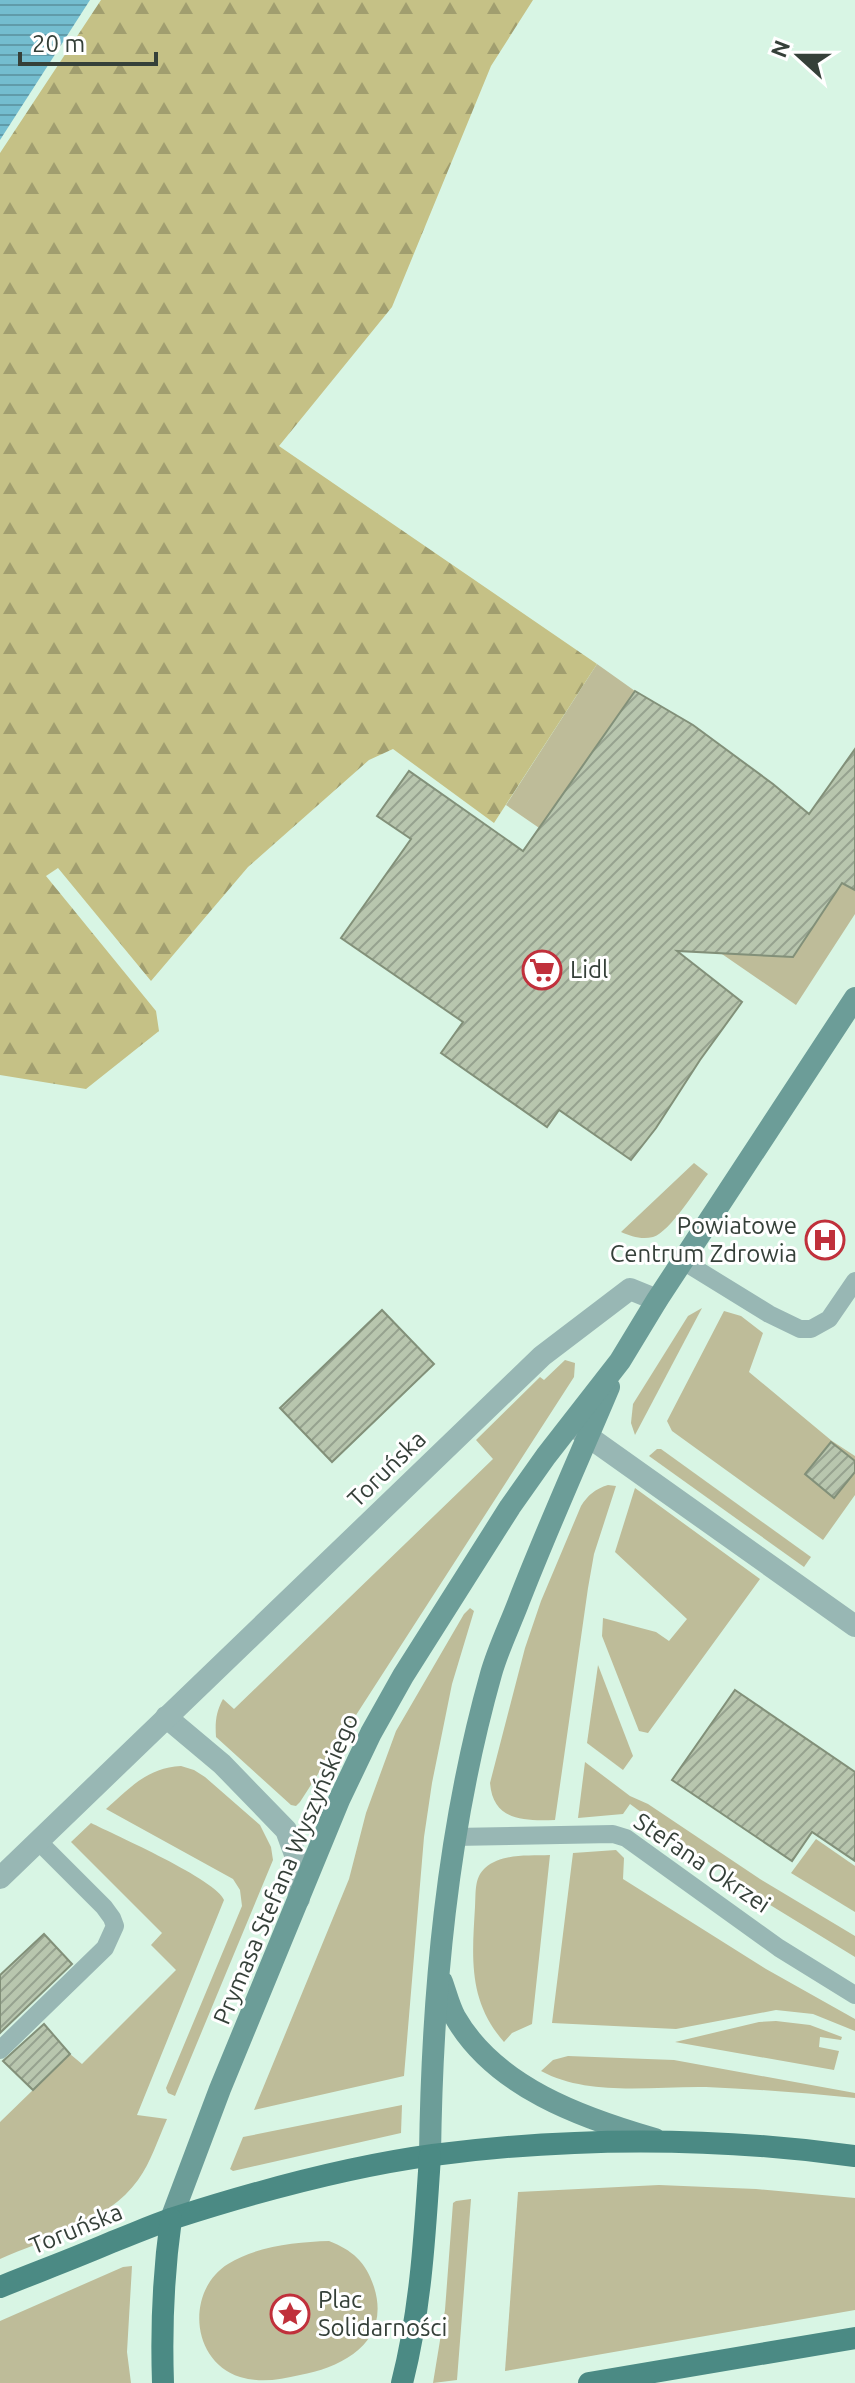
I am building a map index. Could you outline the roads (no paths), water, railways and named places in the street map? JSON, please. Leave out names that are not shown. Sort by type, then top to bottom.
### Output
[{"type":"main road","name":"Prymasa Stefana Wyszyńskiego","points":[[171,2219],[220,2089],[339,1800],[371,1733],[403,1676],[510,1507],[579,1430],[657,1300],[855,998]]},
{"type":"main road","name":"Prymasa Stefana Wyszyńskiego","points":[[430,2156],[430,2101],[439,1973],[454,1837],[469,1757],[492,1671],[543,1541],[579,1430]]},
{"type":"main road","name":"Prymasa Stefana Wyszyńskiego","points":[[439,1973],[454,2015],[478,2048],[498,2067],[535,2092],[570,2108],[622,2129],[670,2143]]},
{"type":"main road","points":[[163,2383],[162,2312],[171,2219],[355,2169],[430,2156],[577,2143],[760,2147],[855,2156]]},
{"type":"main road","points":[[402,2383],[409,2357],[421,2266],[430,2156]]},
{"type":"main road","name":"Toruńska","points":[[0,2287],[171,2219]]},
{"type":"main road","points":[[589,2383],[855,2338]]},
{"type":"street","name":"Toruńska","points":[[0,1878],[542,1356],[630,1289],[657,1300]]},
{"type":"street","points":[[579,1430],[855,1626]]},
{"type":"street","points":[[166,1717],[222,1764],[286,1830],[297,1860],[299,1899]]},
{"type":"lane","points":[[683,1261],[769,1314],[800,1329],[811,1329],[829,1319],[855,1281]]},
{"type":"lane","name":"Stefana Okrzei","points":[[454,1837],[613,1834],[626,1838],[779,1948],[855,1995]]},
{"type":"lane","points":[[0,2050],[105,1948],[115,1926],[104,1907],[39,1842]]},
{"type":"water","points":[[0,0],[90,0],[0,140]]},
{"type":"place","name":"Lidl","points":[[542,970]]},
{"type":"place","name":"Powiatowe Centrum Zdrowia","points":[[825,1240]]},
{"type":"place","name":"Plac Solidarności","points":[[290,2314]]}]
